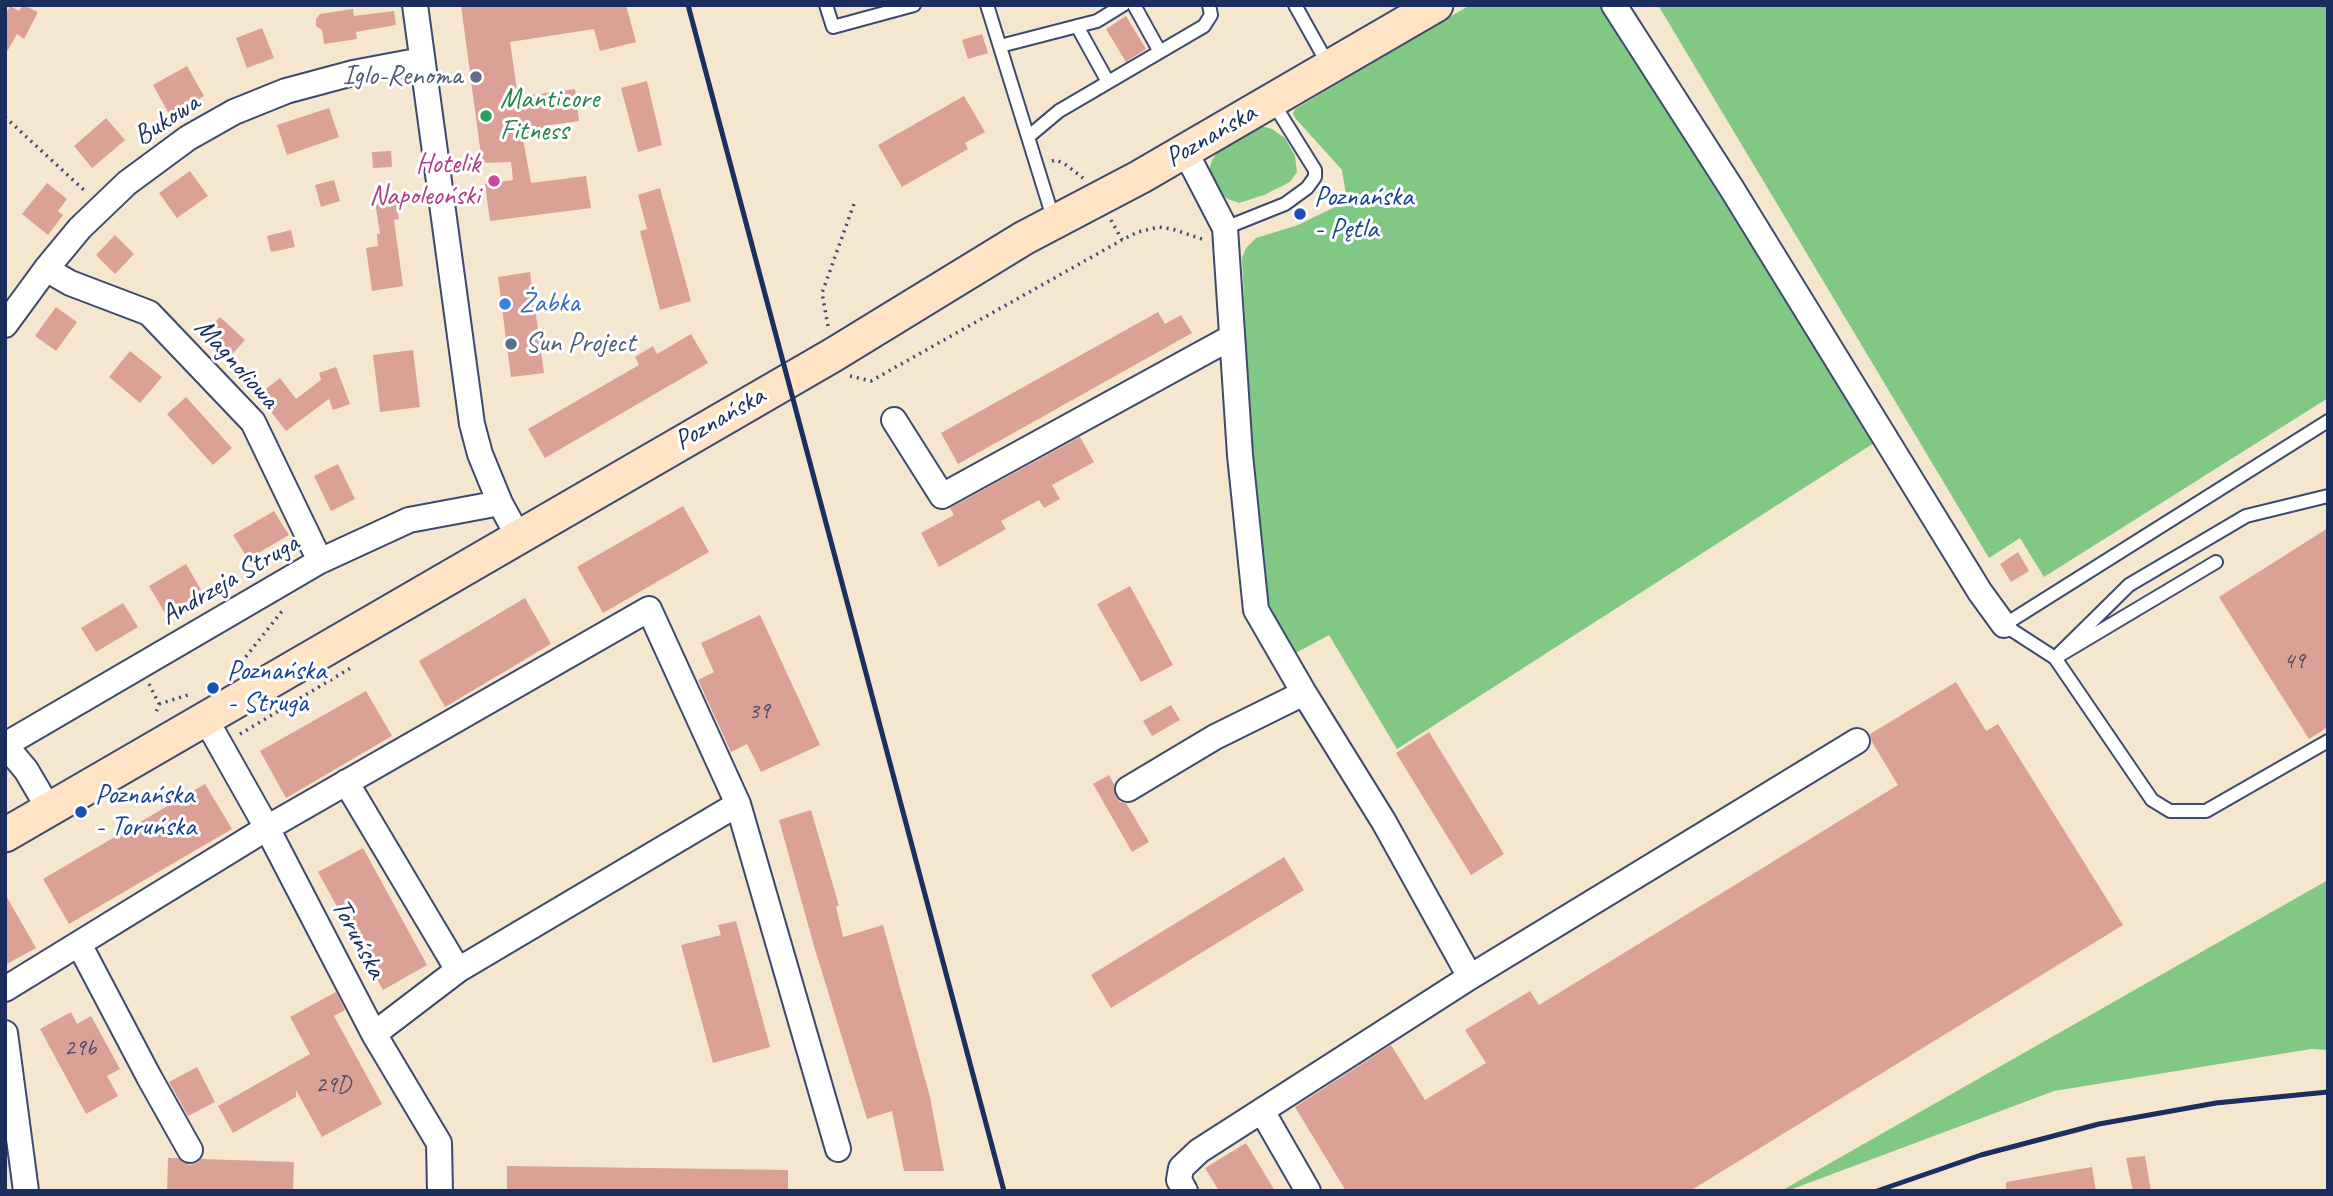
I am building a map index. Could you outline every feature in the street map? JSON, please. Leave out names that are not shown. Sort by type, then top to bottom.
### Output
[{"type":"main road","name":"Poznańska","points":[[5,835],[49,809],[202,704],[837,365],[1054,221],[1185,151],[1436,5]]},
{"type":"street","points":[[415,5],[472,424],[480,454],[518,536]]},
{"type":"street","points":[[1614,5],[1732,189],[1980,592],[2004,625]]},
{"type":"street","name":"Bukowa","points":[[5,325],[46,269],[102,206],[174,148],[242,109],[286,91],[320,81],[422,60]]},
{"type":"street","points":[[1185,151],[1225,228],[1240,455],[1256,610],[1384,822],[1470,977]]},
{"type":"street","name":"Magnoliowa","points":[[46,269],[70,283],[149,313],[253,422],[320,561]]},
{"type":"street","points":[[894,420],[942,496],[1231,337]]},
{"type":"street","name":"Andrzeja Struga","points":[[5,745],[320,561],[409,520],[500,502]]},
{"type":"street","points":[[5,989],[267,828],[649,609],[738,804],[838,1149]]},
{"type":"street","points":[[1128,789],[1215,737],[1304,693]]},
{"type":"street","name":"Toruńska","points":[[202,704],[225,754],[267,828],[374,1034],[439,1143],[440,1191]]},
{"type":"street","points":[[1185,1191],[1179,1180],[1181,1168],[1199,1151],[1470,977],[1857,741]]},
{"type":"street","points":[[5,745],[26,771],[49,809]]},
{"type":"street","points":[[346,782],[458,970]]},
{"type":"street","points":[[374,1034],[458,970],[738,804]]},
{"type":"street","points":[[79,944],[190,1150]]},
{"type":"street","points":[[5,1033],[26,1191]]},
{"type":"street","points":[[1262,1111],[1308,1191]]},
{"type":"lane","points":[[826,5],[833,27],[914,5]]},
{"type":"lane","points":[[987,5],[1054,221]]},
{"type":"lane","points":[[1000,46],[1097,21],[1123,5]]},
{"type":"lane","points":[[1133,5],[1160,52]]},
{"type":"lane","points":[[1028,137],[1059,111],[1204,26],[1211,15],[1209,5]]},
{"type":"lane","points":[[1296,5],[1329,67]]},
{"type":"lane","points":[[1077,26],[1108,82]]},
{"type":"lane","points":[[1225,228],[1285,204],[1307,188],[1315,177],[1315,170],[1272,101]]},
{"type":"lane","points":[[2328,421],[2004,625],[2055,658],[2152,800],[2170,811],[2206,811],[2328,741]]},
{"type":"lane","points":[[2055,658],[2129,584],[2246,516],[2328,496]]},
{"type":"lane","points":[[2055,658],[2216,562]]},
{"type":"path","points":[[5,117],[102,206]]},
{"type":"path","points":[[855,201],[822,293],[837,365],[871,381],[1122,240]]},
{"type":"path","points":[[229,672],[239,666],[288,603]]},
{"type":"path","points":[[225,754],[238,746],[240,734],[360,663]]},
{"type":"path","points":[[159,704],[189,695],[202,704]]},
{"type":"green space","points":[[1470,5],[1602,5],[1874,443],[1397,749],[1329,635],[1294,654],[1274,620],[1264,594],[1263,551],[1251,449],[1242,258],[1246,248],[1256,238],[1298,225],[1339,205],[1346,195],[1342,170],[1296,119],[1293,114],[1295,109]]},
{"type":"green space","points":[[1658,5],[2328,5],[2328,398],[2044,577],[2020,538],[1989,558]]},
{"type":"green space","points":[[1261,126],[1272,129],[1285,138],[1295,156],[1297,172],[1290,182],[1264,195],[1239,203],[1228,199],[1218,192],[1210,180],[1212,160],[1220,148]]},
{"type":"green space","points":[[2328,880],[2328,1050],[2311,1049],[2054,1091],[1781,1191]]},
{"type":"building","points":[[23,5],[38,12],[24,39],[17,34],[5,55],[5,16],[10,6],[19,11]]},
{"type":"building","points":[[461,5],[626,5],[636,42],[600,51],[594,29],[510,42],[518,97],[575,89],[579,121],[544,126],[545,136],[523,139],[531,183],[586,176],[591,208],[490,221],[485,184],[513,180],[511,162],[482,163]]},
{"type":"building","points":[[353,9],[354,16],[394,11],[396,25],[356,32],[357,39],[324,44],[322,30],[316,26],[316,19],[320,14]]},
{"type":"building","points":[[1126,16],[1146,49],[1126,62],[1106,29]]},
{"type":"building","points":[[262,28],[274,58],[247,68],[236,38]]},
{"type":"building","points":[[982,34],[988,53],[968,59],[962,40]]},
{"type":"building","points":[[187,66],[204,96],[170,116],[153,85]]},
{"type":"building","points":[[647,81],[662,145],[638,152],[621,88]]},
{"type":"building","points":[[964,96],[985,132],[965,143],[968,149],[902,187],[878,145]]},
{"type":"building","points":[[329,108],[339,137],[287,155],[277,125]]},
{"type":"building","points":[[106,118],[125,140],[92,168],[74,146]]},
{"type":"building","points":[[391,151],[392,167],[373,168],[372,152]]},
{"type":"building","points":[[190,171],[208,196],[177,218],[159,193]]},
{"type":"building","points":[[334,180],[340,201],[321,207],[315,185]]},
{"type":"building","points":[[47,183],[67,199],[58,211],[63,215],[48,235],[22,214]]},
{"type":"building","points":[[660,188],[691,301],[660,310],[640,231],[647,229],[638,195]]},
{"type":"building","points":[[395,199],[399,219],[394,220],[403,286],[372,291],[366,248],[378,246],[377,234],[380,234],[375,202]]},
{"type":"building","points":[[291,230],[295,247],[271,252],[267,236]]},
{"type":"building","points":[[115,235],[134,254],[115,274],[96,255]]},
{"type":"building","points":[[530,272],[544,373],[511,377],[498,277]]},
{"type":"building","points":[[56,307],[77,322],[56,351],[35,336]]},
{"type":"building","points":[[1158,312],[1165,324],[1181,315],[1192,333],[958,464],[941,433]]},
{"type":"building","points":[[220,317],[245,340],[227,360],[201,337]]},
{"type":"building","points":[[691,334],[708,363],[545,458],[528,429],[639,365],[635,357],[653,346],[657,354]]},
{"type":"building","points":[[413,350],[420,407],[380,412],[373,355]]},
{"type":"building","points":[[130,351],[162,377],[140,403],[109,377]]},
{"type":"building","points":[[336,367],[350,404],[333,410],[329,399],[286,431],[258,395],[280,378],[296,399],[321,380],[319,373]]},
{"type":"building","points":[[186,397],[232,448],[213,465],[167,414]]},
{"type":"building","points":[[1080,437],[1094,462],[1052,485],[1060,499],[1044,508],[1039,500],[1001,521],[1006,529],[939,567],[921,533],[954,515],[950,508]]},
{"type":"building","points":[[338,464],[355,499],[331,511],[314,476]]},
{"type":"building","points":[[683,506],[709,552],[603,613],[577,567]]},
{"type":"building","points":[[274,511],[289,535],[248,559],[233,535]]},
{"type":"building","points":[[2328,528],[2328,727],[2309,739],[2219,597]]},
{"type":"building","points":[[2018,552],[2029,571],[2011,582],[2000,564]]},
{"type":"building","points":[[186,564],[203,593],[166,615],[149,586]]},
{"type":"building","points":[[1130,586],[1173,665],[1141,682],[1097,604]]},
{"type":"building","points":[[525,598],[551,644],[445,707],[419,661]]},
{"type":"building","points":[[123,603],[138,627],[96,652],[81,628]]},
{"type":"building","points":[[760,615],[820,745],[761,772],[747,744],[731,752],[698,680],[714,672],[701,643]]},
{"type":"building","points":[[1956,682],[1986,731],[1998,724],[2123,925],[1690,1191],[1346,1191],[1295,1107],[1391,1045],[1425,1100],[1486,1063],[1465,1030],[1530,991],[1539,1005],[1898,785],[1870,734]]},
{"type":"building","points":[[366,691],[392,736],[286,798],[260,751]]},
{"type":"building","points":[[1171,705],[1180,720],[1152,736],[1143,721]]},
{"type":"building","points":[[1429,732],[1504,854],[1471,875],[1396,753]]},
{"type":"building","points":[[1109,775],[1114,784],[1115,796],[1120,802],[1126,803],[1149,842],[1132,852],[1093,784]]},
{"type":"building","points":[[205,784],[232,829],[69,924],[43,879]]},
{"type":"building","points":[[811,810],[839,906],[836,906],[843,937],[883,925],[930,1097],[944,1171],[904,1171],[892,1111],[867,1119],[779,820]]},
{"type":"building","points":[[363,848],[427,965],[383,990],[318,872]]},
{"type":"building","points":[[1284,857],[1304,890],[1111,1008],[1091,975]]},
{"type":"building","points":[[5,894],[36,948],[5,965]]},
{"type":"building","points":[[736,921],[770,1047],[713,1063],[681,945],[721,935],[718,925]]},
{"type":"building","points":[[336,992],[345,1010],[334,1016],[382,1104],[322,1137],[296,1090],[296,1097],[233,1133],[218,1106],[310,1054],[290,1017]]},
{"type":"building","points":[[71,1012],[77,1024],[91,1016],[120,1069],[107,1076],[118,1096],[86,1114],[40,1029]]},
{"type":"building","points":[[197,1067],[215,1102],[188,1116],[169,1082]]},
{"type":"building","points":[[1246,1143],[1275,1191],[1219,1191],[1205,1168]]},
{"type":"building","points":[[2145,1156],[2151,1191],[2133,1191],[2126,1158]]},
{"type":"building","points":[[168,1158],[178,1158],[189,1165],[201,1159],[294,1162],[293,1191],[167,1191]]},
{"type":"building","points":[[507,1166],[788,1170],[788,1191],[507,1191]]},
{"type":"building","points":[[2092,1167],[2096,1191],[2006,1191],[2006,1182]]},
{"type":"railway","points":[[688,5],[1004,1191]]},
{"type":"railway","points":[[1877,1191],[1981,1155],[2099,1124],[2216,1103],[2328,1092]]},
{"type":"place","name":"Iglo-Renoma","points":[[476,77]]},
{"type":"place","name":"Manticore Fitness","points":[[486,116]]},
{"type":"place","name":"Hotelik Napoleoński","points":[[494,181]]},
{"type":"place","name":"Poznańska - Pętla","points":[[1300,214]]},
{"type":"place","name":"Żabka","points":[[505,304]]},
{"type":"place","name":"Sun Project","points":[[511,344]]},
{"type":"place","name":"Poznańska - Struga","points":[[213,688]]},
{"type":"place","name":"Poznańska - Toruńska","points":[[81,812]]}]
